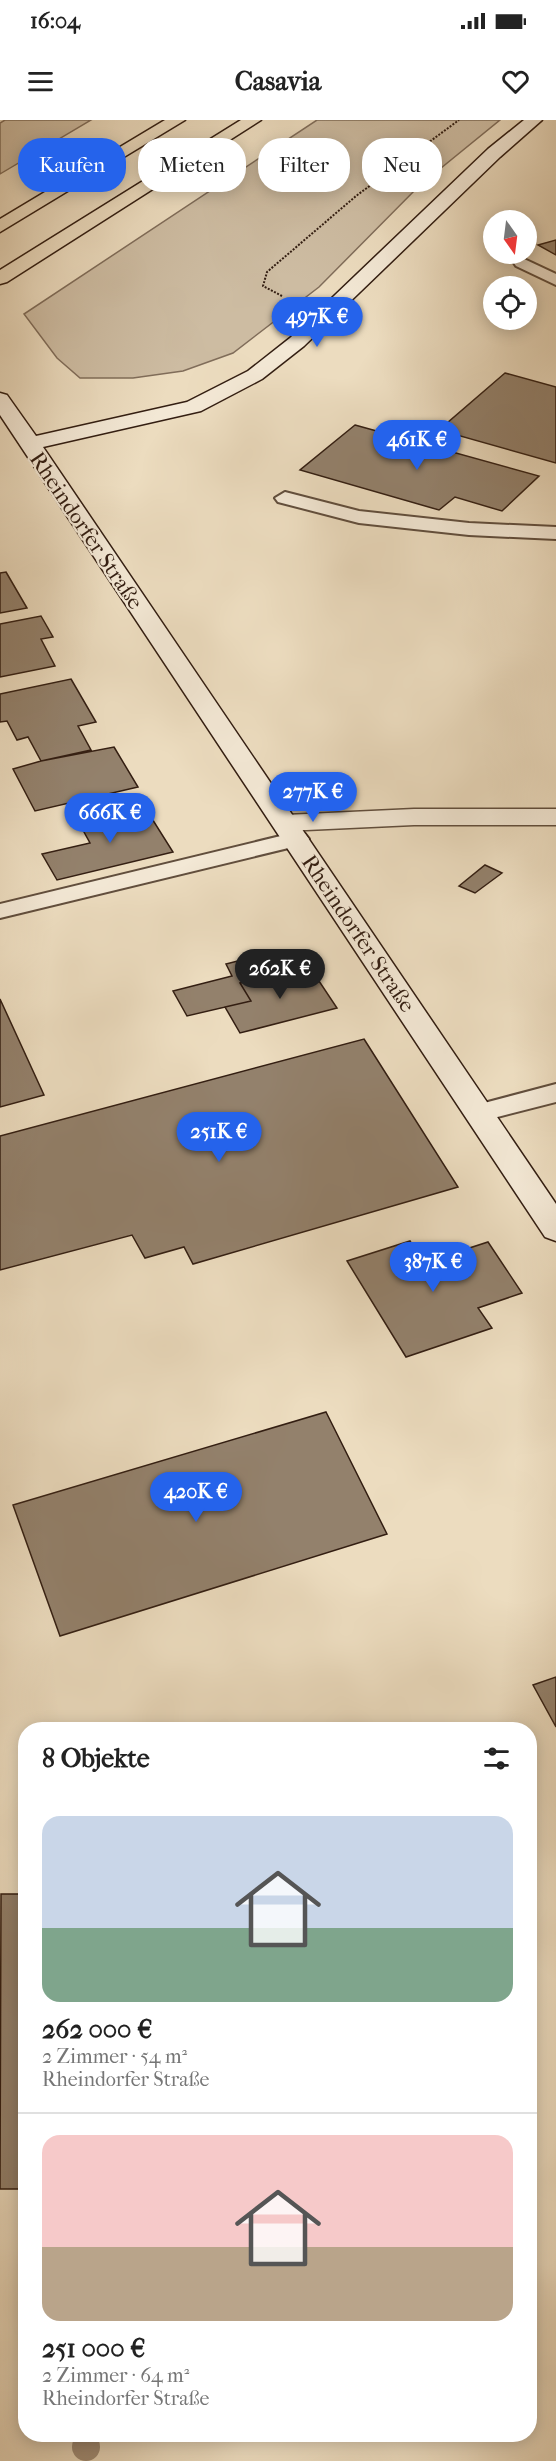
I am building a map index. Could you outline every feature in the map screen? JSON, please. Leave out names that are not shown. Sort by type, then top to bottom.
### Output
[{"type":"highway","points":[[0,227],[177,120]]},
{"type":"highway","points":[[0,278],[253,120]]},
{"type":"main road","points":[[28,444],[194,406],[255,375],[297,342],[494,153],[534,120]]},
{"type":"main road","name":"Rheindorfer Straße","points":[[0,399],[556,1229]]},
{"type":"main road","points":[[291,831],[414,817],[556,817]]},
{"type":"lane","points":[[526,264],[556,280]]},
{"type":"lane","points":[[285,498],[359,517],[469,529],[556,533]]},
{"type":"lane","points":[[0,911],[291,831]]},
{"type":"lane","points":[[478,1113],[556,1093]]},
{"type":"path","points":[[332,307],[281,296],[263,285],[267,272],[356,196],[459,120]]},
{"type":"shaded area","points":[[5,120],[91,120],[61,138],[18,138],[18,163],[0,174],[0,123]]},
{"type":"shaded area","points":[[317,120],[500,120],[442,167],[442,138],[362,138],[362,192],[413,192],[319,287],[233,353],[183,371],[133,378],[80,378],[57,358],[24,314],[208,192],[246,192],[246,167],[258,159],[258,192],[350,192],[350,138],[290,138]]},
{"type":"building","points":[[556,240],[556,255],[538,245]]},
{"type":"building","points":[[505,373],[556,387],[556,463],[439,430]]},
{"type":"building","points":[[355,425],[539,476],[502,511],[455,497],[439,510],[300,470]]},
{"type":"building","points":[[6,572],[27,608],[0,613],[0,573]]},
{"type":"building","points":[[41,616],[53,637],[41,639],[55,666],[0,677],[0,624]]},
{"type":"building","points":[[71,679],[96,722],[78,726],[91,750],[41,761],[28,737],[17,740],[7,721],[0,722],[0,694]]},
{"type":"building","points":[[114,747],[138,787],[35,811],[13,769],[41,761]]},
{"type":"building","points":[[144,806],[173,852],[57,880],[42,854],[90,843],[78,821]]},
{"type":"building","points":[[485,865],[502,873],[475,893],[459,886]]},
{"type":"building","points":[[253,957],[265,977],[240,983],[251,1001],[187,1016],[173,991],[232,976],[226,964]]},
{"type":"building","points":[[309,966],[337,1008],[240,1033],[225,1007],[251,1001],[240,983]]},
{"type":"building","points":[[0,999],[44,1095],[0,1107]]},
{"type":"building","points":[[364,1039],[458,1187],[193,1264],[184,1247],[145,1258],[132,1235],[0,1270],[0,1136]]},
{"type":"building","points":[[410,1241],[423,1263],[488,1242],[522,1293],[478,1308],[492,1328],[406,1357],[347,1261]]},
{"type":"building","points":[[326,1412],[387,1534],[60,1636],[13,1505]]},
{"type":"building","points":[[556,1677],[556,1727],[533,1685]]},
{"type":"building","points":[[1,1894],[18,1894],[18,2189],[0,2189]]}]
